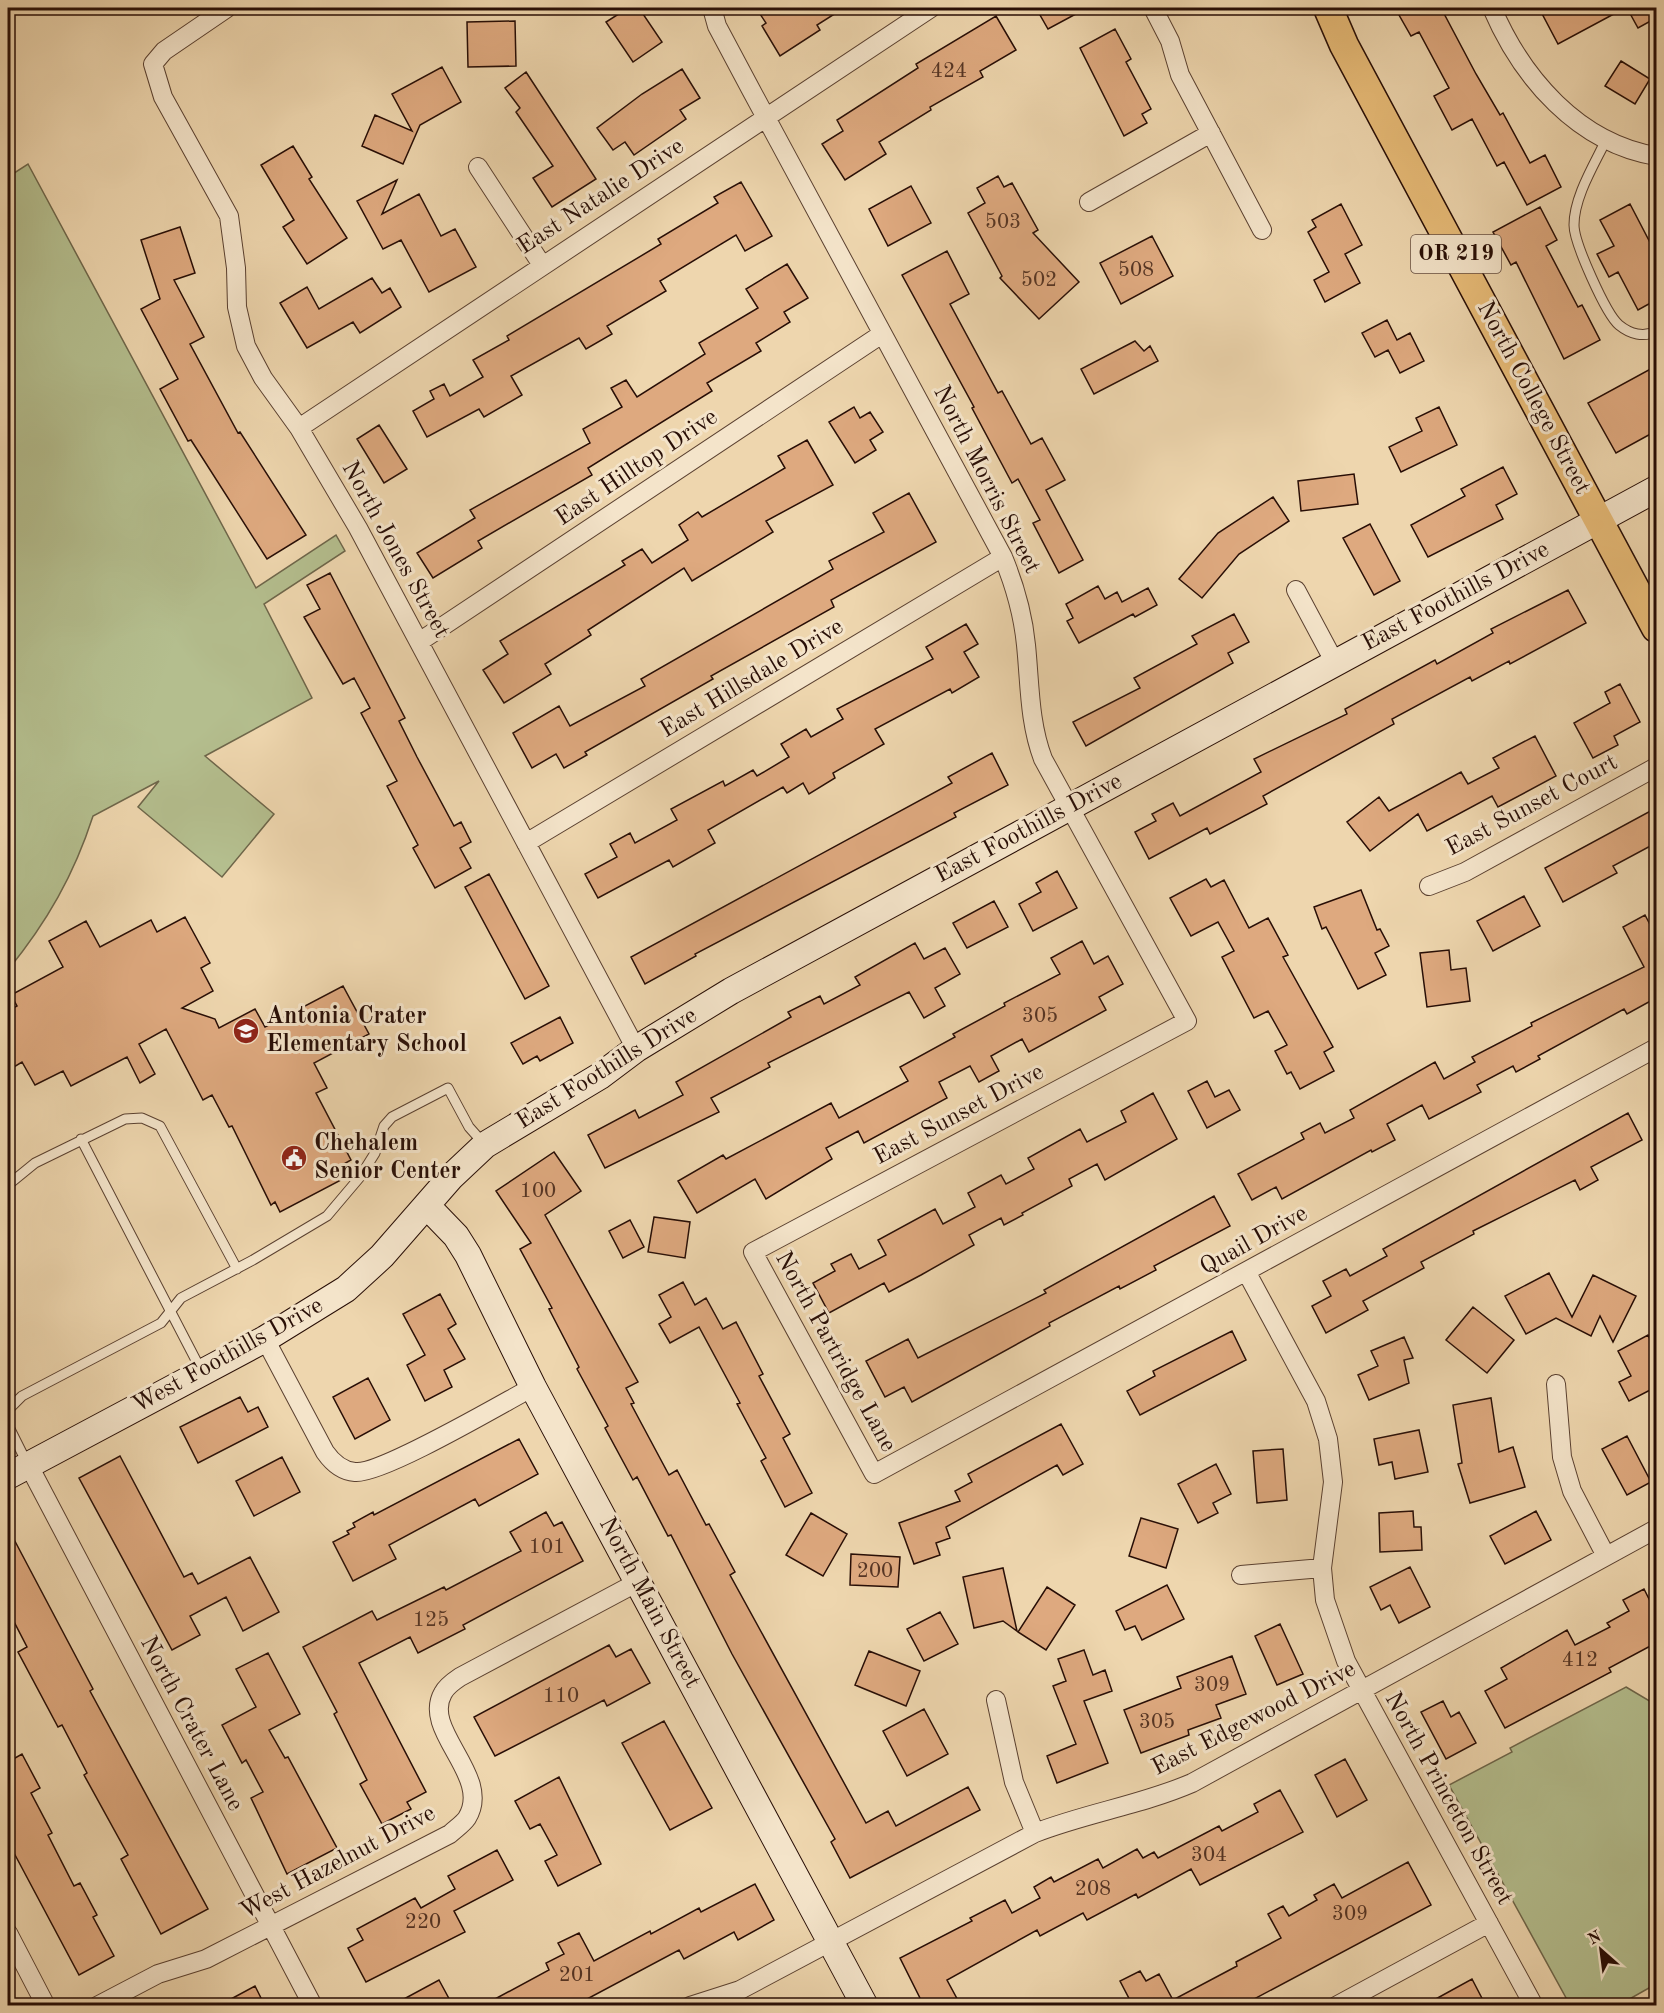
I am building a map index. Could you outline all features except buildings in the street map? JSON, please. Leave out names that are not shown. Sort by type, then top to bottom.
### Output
[{"type":"main road","name":"North College Street","points":[[1328,8],[1344,45],[1656,628]]},
{"type":"street","name":"North Jones Street","points":[[226,8],[164,51],[153,64],[163,97],[229,216],[236,268],[237,307],[246,346],[263,378],[299,428],[419,642],[636,1049]]},
{"type":"street","name":"North Morris Street","points":[[712,8],[717,26],[1003,557],[1016,588],[1022,614],[1036,741],[1187,1021]]},
{"type":"street","name":"East Natalie Drive","points":[[299,428],[931,8]]},
{"type":"street","points":[[1153,8],[1170,41],[1180,75],[1262,230]]},
{"type":"street","points":[[1492,8],[1522,63],[1545,93],[1576,121],[1606,140],[1656,156]]},
{"type":"street","points":[[1089,202],[1211,133]]},
{"type":"street","points":[[478,167],[542,265]]},
{"type":"street","name":"East Hilltop Drive","points":[[419,642],[882,334]]},
{"type":"street","name":"East Foothills Drive","points":[[427,1206],[451,1177],[485,1145],[600,1076],[636,1049],[787,959],[1656,489]]},
{"type":"street","name":"East Hillsdale Drive","points":[[526,843],[1003,557]]},
{"type":"street","points":[[1296,590],[1335,663]]},
{"type":"street","name":"East Sunset Court","points":[[1429,886],[1465,872],[1656,767]]},
{"type":"street","name":"East Sunset Drive","points":[[753,1252],[1187,1021]]},
{"type":"street","name":"Quail Drive","points":[[874,1474],[1656,1048]]},
{"type":"street","name":"West Foothills Drive","points":[[18,1470],[265,1340],[346,1289],[382,1256],[427,1206]]},
{"type":"street","name":"North Main Street","points":[[427,1206],[456,1236],[468,1255],[533,1387],[865,2006]]},
{"type":"street","name":"North Partridge Lane","points":[[753,1252],[874,1474]]},
{"type":"street","name":"North Princeton Street","points":[[1246,1273],[1316,1401],[1328,1439],[1333,1482],[1322,1569],[1325,1600],[1333,1628],[1362,1690],[1534,2006]]},
{"type":"street","points":[[265,1340],[325,1452],[333,1463],[355,1472],[392,1461],[533,1387]]},
{"type":"street","points":[[1556,1384],[1562,1457],[1572,1491],[1606,1556]]},
{"type":"street","name":"North Crater Lane","points":[[18,1470],[271,1925],[313,2006]]},
{"type":"street","name":"East Edgewood Drive","points":[[690,2006],[740,1990],[1035,1833],[1067,1821],[1165,1795],[1192,1783],[1656,1529]]},
{"type":"street","points":[[1241,1575],[1322,1569]]},
{"type":"street","name":"West Hazelnut Drive","points":[[97,2006],[158,1974],[206,1959],[450,1834],[468,1817],[474,1787],[443,1727],[438,1708],[443,1692],[460,1677],[638,1582]]},
{"type":"street","points":[[996,1700],[1014,1782],[1035,1833]]},
{"type":"street","points":[[1336,2006],[1489,1923]]},
{"type":"street","points":[[8,1933],[46,2006]]},
{"type":"lane","points":[[1606,140],[1576,209],[1574,225],[1576,242],[1617,324],[1633,333],[1649,335],[1656,331]]},
{"type":"lane","points":[[8,1410],[22,1396],[161,1323],[181,1298],[237,1269],[327,1216],[360,1177],[375,1153],[384,1126],[392,1117],[448,1088],[469,1126],[485,1145]]},
{"type":"lane","points":[[8,1185],[35,1163],[81,1139],[125,1119],[142,1118],[160,1126],[237,1269]]},
{"type":"lane","points":[[81,1139],[202,1372]]},
{"type":"lane","points":[[8,1425],[18,1470]]},
{"type":"green space","points":[[28,164],[256,588],[336,535],[345,551],[264,604],[312,698],[205,756],[274,814],[222,877],[138,807],[159,781],[93,816],[77,858],[58,897],[35,934],[8,970],[8,177]]},
{"type":"green space","points":[[1626,1687],[1653,1703],[1656,1709],[1656,1984],[1619,2005],[1570,2005],[1449,1785],[1512,1752],[1510,1748]]},
{"type":"place","name":"Antonia Crater Elementary School","points":[[246,1031]]},
{"type":"place","name":"Chehalem Senior Center","points":[[294,1158]]}]
